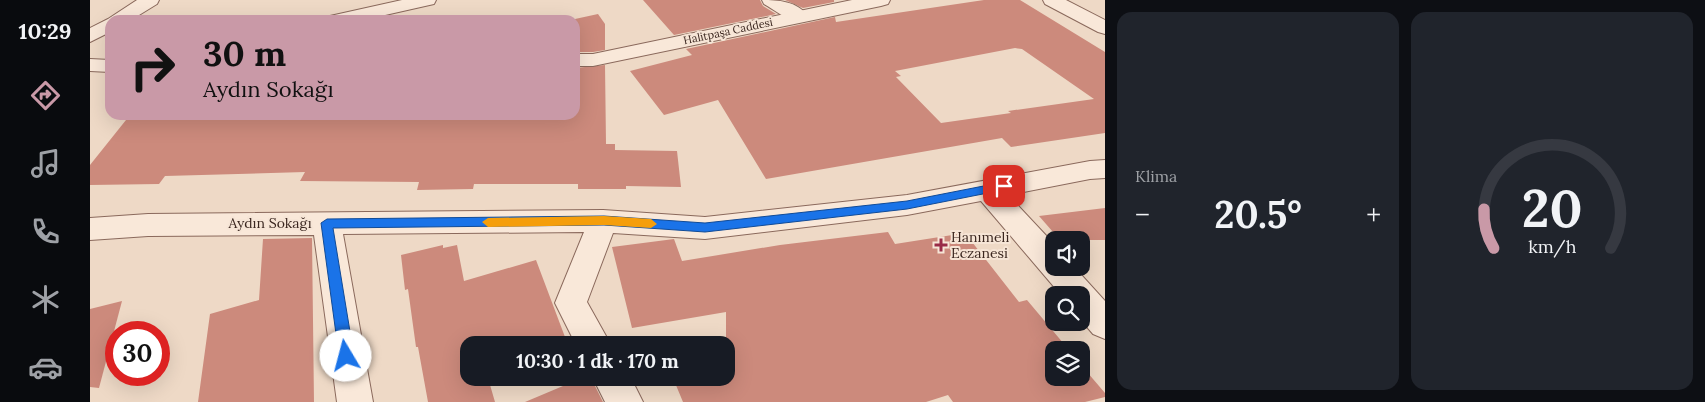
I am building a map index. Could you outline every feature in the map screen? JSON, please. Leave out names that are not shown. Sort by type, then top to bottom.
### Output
[{"type":"street","points":[[125,15],[150,0]]},
{"type":"street","points":[[360,15],[427,0]]},
{"type":"street","points":[[771,0],[798,16]]},
{"type":"street","name":"Halitpaşa Caddesi","points":[[580,60],[593,60],[881,0]]},
{"type":"street","points":[[1052,0],[1105,28]]},
{"type":"street","points":[[90,36],[105,27]]},
{"type":"street","points":[[90,65],[105,66]]},
{"type":"street","name":"Aydın Sokağı","points":[[90,229],[148,225],[604,220],[705,228],[907,205],[1090,170],[1105,169]]},
{"type":"street","points":[[987,190],[1045,255]]},
{"type":"street","points":[[589,336],[571,303],[604,220]]},
{"type":"street","points":[[327,223],[355,402]]},
{"type":"street","points":[[1064,276],[1072,286]]},
{"type":"street","points":[[1090,306],[1105,324]]},
{"type":"street","points":[[616,386],[625,402]]},
{"type":"building","points":[[643,0],[760,0],[763,6],[776,14],[674,35]]},
{"type":"building","points":[[785,0],[834,0],[834,2],[803,8]]},
{"type":"building","points":[[984,0],[1020,0],[1105,52],[1105,133],[1011,147],[1002,138],[766,179],[718,100],[664,115],[630,71],[692,55],[686,49],[835,17],[836,22]],"holes":[[[1015,48],[1022,49],[1094,99],[941,123],[896,77],[901,76],[895,71]]]},
{"type":"building","points":[[598,14],[605,24],[605,50],[580,52],[580,18]]},
{"type":"building","points":[[605,65],[606,144],[615,144],[615,150],[677,151],[681,187],[626,186],[626,189],[578,189],[578,184],[474,184],[473,189],[417,190],[419,182],[300,181],[305,172],[165,176],[159,184],[90,185],[90,165],[126,120],[580,120],[580,68]]},
{"type":"building","points":[[1105,208],[1105,240],[1090,240],[1090,231],[1052,231],[1039,216]]},
{"type":"building","points":[[888,232],[895,244],[965,233],[1019,302],[1027,300],[1045,321],[1045,331],[1053,331],[1061,341],[1045,341],[1045,386],[1090,386],[1090,376],[1105,393],[1105,397],[1085,402],[953,402],[948,395],[926,402],[683,402],[676,386],[735,386],[735,336],[726,336],[726,312],[632,328],[612,247],[674,239],[682,261],[780,245]]},
{"type":"building","points":[[312,238],[314,402],[198,402],[210,314],[259,300],[263,239]]},
{"type":"building","points":[[443,245],[443,248],[457,245],[464,281],[536,260],[565,336],[460,336],[460,386],[490,386],[495,402],[428,402],[418,347],[416,347],[408,289],[405,290],[401,255]]},
{"type":"building","points":[[122,301],[117,321],[105,321],[105,365],[99,388],[90,387],[90,309]]},
{"type":"building","points":[[563,386],[595,386],[603,402],[525,402]]},
{"type":"slow traffic","points":[[488,222],[604,220],[651,224]]},
{"type":"place","name":"Hanımeli Eczanesi","points":[[941,245]]},
{"type":"route","points":[[346,356],[327,223],[604,220],[705,228],[907,205],[1004,186]]}]
